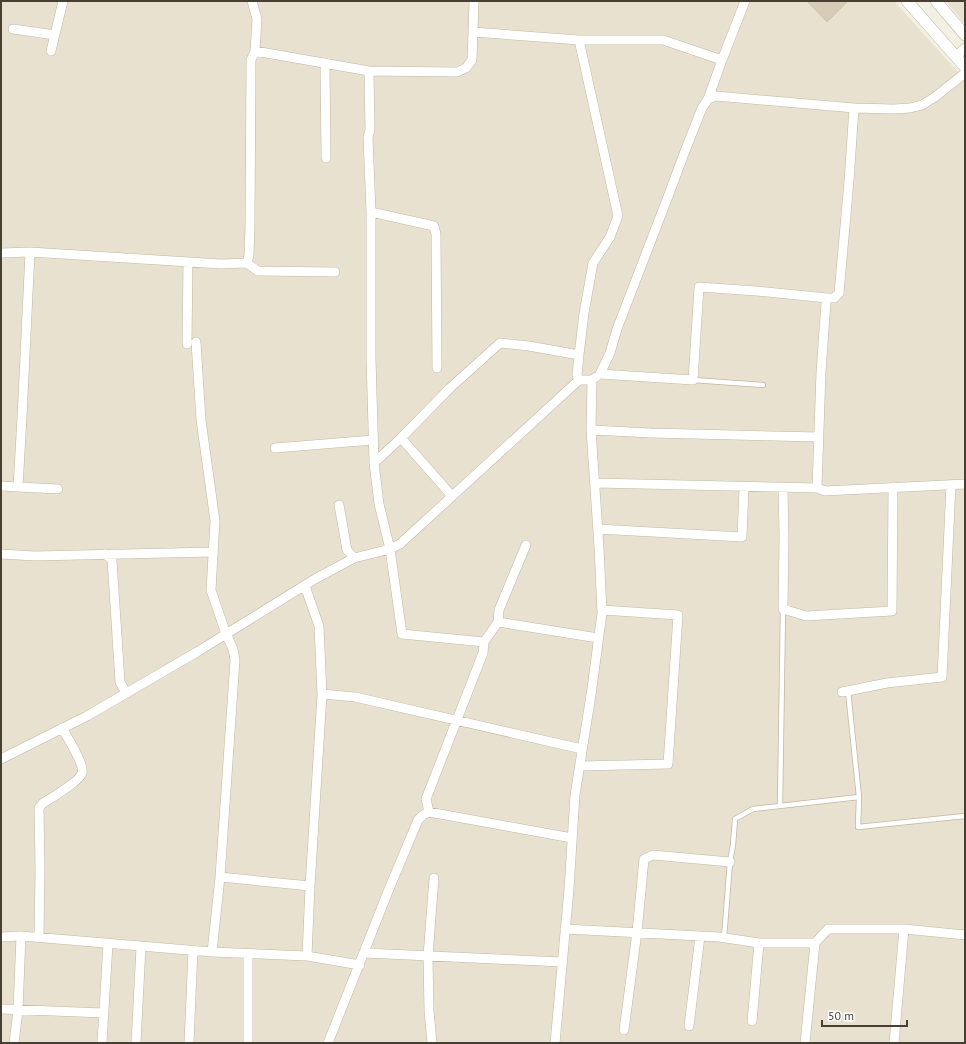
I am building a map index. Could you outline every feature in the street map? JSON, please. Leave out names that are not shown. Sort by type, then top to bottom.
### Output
[{"type":"street","points":[[51,51],[63,1]]},
{"type":"street","points":[[247,263],[249,255],[250,225],[252,60],[255,51],[257,19],[252,1]]},
{"type":"street","points":[[255,51],[369,71],[457,72],[466,68],[472,60],[474,1]]},
{"type":"street","points":[[1,759],[87,716],[354,558],[390,549],[400,544],[579,380],[592,380],[600,374],[610,353],[617,329],[745,1]]},
{"type":"street","points":[[907,1],[965,67]]},
{"type":"street","points":[[936,1],[965,35]]},
{"type":"street","points":[[13,29],[55,35]]},
{"type":"street","points":[[473,32],[579,40],[663,40],[722,60]]},
{"type":"street","points":[[579,40],[618,216],[610,237],[593,263],[584,313],[576,375],[579,380]]},
{"type":"street","points":[[956,56],[965,48]]},
{"type":"street","points":[[325,63],[326,158]]},
{"type":"street","points":[[369,71],[370,130],[368,137],[371,212],[371,358],[374,462],[379,504],[390,549],[402,634],[484,642]]},
{"type":"street","points":[[708,99],[716,96],[854,108],[910,108],[922,105],[935,97],[965,73]]},
{"type":"street","points":[[600,374],[692,380],[699,287],[827,298],[834,298],[839,293],[854,108]]},
{"type":"street","points":[[371,212],[434,226],[436,234],[437,368]]},
{"type":"street","points":[[1,253],[30,252],[221,264],[247,263],[258,271],[336,272]]},
{"type":"street","points":[[18,487],[30,252]]},
{"type":"street","points":[[188,262],[191,343],[215,521],[211,590],[226,634],[233,649],[235,660],[220,877],[212,952]]},
{"type":"street","points":[[817,488],[821,372],[827,298]]},
{"type":"street","points":[[374,462],[401,438],[450,388],[500,343],[529,346],[579,356]]},
{"type":"street","points":[[555,1043],[575,795],[591,695],[602,610],[591,430],[592,380]]},
{"type":"street","points":[[591,430],[819,437]]},
{"type":"street","points":[[401,438],[452,496]]},
{"type":"street","points":[[275,448],[373,440]]},
{"type":"street","points":[[595,483],[817,488],[825,490],[965,484]]},
{"type":"street","points":[[845,691],[887,683],[942,677],[951,485]]},
{"type":"street","points":[[1,486],[58,489]]},
{"type":"street","points":[[598,529],[742,537],[744,487]]},
{"type":"street","points":[[783,488],[783,609],[806,616],[892,611],[893,487]]},
{"type":"street","points":[[339,505],[347,550],[354,558]]},
{"type":"street","points":[[429,812],[426,799],[483,653],[484,642],[498,622],[499,610],[526,545]]},
{"type":"street","points":[[1,554],[35,556],[213,552]]},
{"type":"street","points":[[105,554],[112,560],[120,682],[126,693]]},
{"type":"street","points":[[305,586],[319,626],[322,694],[310,886],[308,956]]},
{"type":"street","points":[[580,766],[668,764],[678,614],[602,610]]},
{"type":"street","points":[[498,622],[598,638]]},
{"type":"street","points":[[322,694],[355,697],[582,749]]},
{"type":"street","points":[[39,938],[39,808],[43,803],[79,779],[83,773],[82,765],[62,728]]},
{"type":"street","points":[[328,1043],[418,820],[423,815],[429,812],[572,838]]},
{"type":"street","points":[[624,1030],[637,932],[644,859],[653,855],[730,862]]},
{"type":"street","points":[[220,877],[310,886]]},
{"type":"street","points":[[432,1043],[429,1011],[428,956],[434,878]]},
{"type":"street","points":[[565,929],[700,936],[724,938],[759,944],[815,943]]},
{"type":"street","points":[[805,1043],[815,943],[828,929],[904,929],[965,935]]},
{"type":"street","points":[[894,1043],[904,929]]},
{"type":"street","points":[[14,1043],[18,1010],[21,936]]},
{"type":"street","points":[[1,937],[21,936],[212,952],[308,956],[360,964]]},
{"type":"street","points":[[690,1026],[700,936]]},
{"type":"street","points":[[102,1043],[108,944]]},
{"type":"street","points":[[752,1021],[759,944]]},
{"type":"street","points":[[136,1043],[141,947]]},
{"type":"street","points":[[189,1043],[193,950]]},
{"type":"street","points":[[364,953],[562,962]]},
{"type":"street","points":[[248,954],[248,1042]]},
{"type":"street","points":[[1,1009],[104,1013]]},
{"type":"lane","points":[[692,380],[763,385]]},
{"type":"lane","points":[[780,806],[783,609]]},
{"type":"lane","points":[[845,691],[859,798],[858,827],[965,816]]},
{"type":"lane","points":[[724,938],[735,819],[753,810],[859,798]]},
{"type":"shaded area","points":[[1,1],[894,1],[965,80],[965,1043],[1,1043]]},
{"type":"shaded area","points":[[946,1],[965,1],[965,24]]},
{"type":"building","points":[[807,1],[848,1],[827,22]]}]
